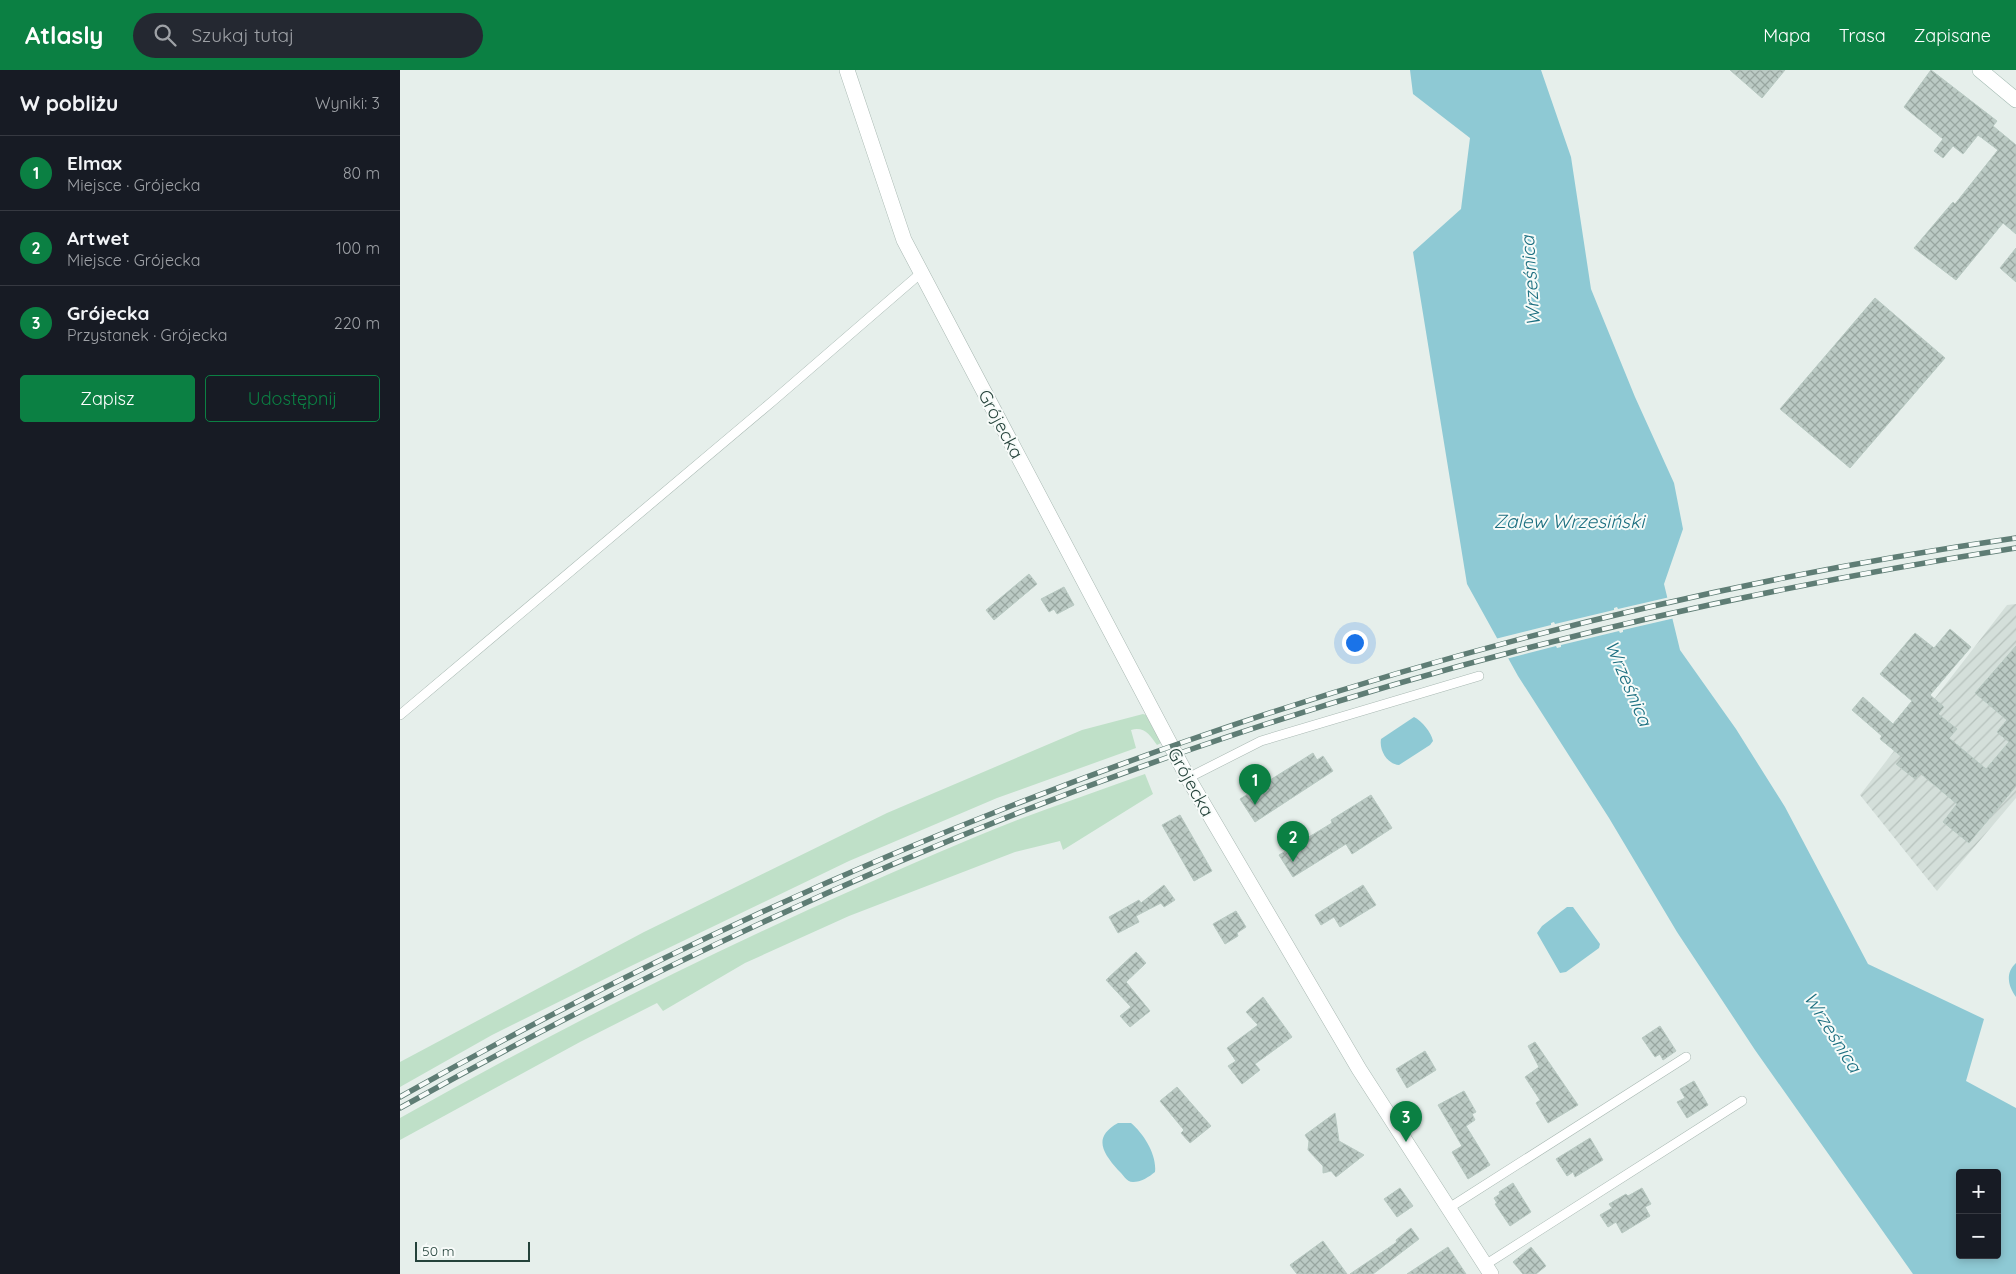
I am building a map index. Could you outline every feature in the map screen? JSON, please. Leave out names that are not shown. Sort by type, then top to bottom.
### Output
[{"type":"street","name":"Grójecka","points":[[847,70],[904,240],[1188,778],[1359,1070],[1488,1269]]},
{"type":"street","points":[[1980,70],[2016,100]]},
{"type":"lane","points":[[400,715],[774,400],[921,273]]},
{"type":"lane","points":[[1188,778],[1261,741],[1479,676]]},
{"type":"lane","points":[[1449,1208],[1686,1057]]},
{"type":"lane","points":[[1488,1269],[1742,1101]]},
{"type":"shaded area","points":[[2016,604],[2016,798],[1937,891],[1860,795],[2007,605]]},
{"type":"green space","points":[[1143,714],[1146,715],[1161,743],[1157,745],[1143,730],[1131,730],[1136,748],[997,798],[849,861],[492,1035],[400,1087],[400,1062],[644,932],[887,813],[1082,730]]},
{"type":"green space","points":[[1145,774],[1153,794],[1063,850],[1060,841],[1015,852],[849,916],[745,963],[663,1011],[657,1003],[580,1042],[400,1140],[400,1118],[512,1056],[626,997],[799,914],[952,847],[1023,818]]},
{"type":"water","name":"Zalew Wrzesiński","points":[[1410,70],[1541,70],[1571,157],[1591,289],[1635,397],[1674,483],[1683,529],[1664,584],[1680,650],[1736,729],[1785,807],[1868,964],[1984,1019],[1966,1081],[2016,1108],[2016,1274],[1913,1274],[1755,1050],[1677,932],[1609,818],[1518,676],[1467,584],[1413,252],[1461,209],[1470,138],[1413,94]]},
{"type":"water","points":[[1414,717],[1426,727],[1433,741],[1430,745],[1399,765],[1395,764],[1385,756],[1381,748],[1381,739]]},
{"type":"water","points":[[1567,907],[1573,907],[1600,944],[1599,948],[1566,972],[1560,973],[1537,933],[1542,926]]},
{"type":"water","points":[[2016,963],[2016,997],[2011,988],[2009,975]]},
{"type":"water","points":[[1118,1123],[1131,1123],[1149,1145],[1154,1159],[1155,1172],[1145,1179],[1136,1182],[1128,1181],[1104,1151],[1103,1139],[1105,1134]]},
{"type":"pier","points":[[1670,597],[1675,618],[1623,630],[1620,633],[1619,631],[1561,645],[1561,647],[1557,648],[1556,646],[1506,659],[1495,639],[1551,625],[1554,622],[1555,624],[1614,610],[1617,607],[1618,609]]},
{"type":"building","points":[[1730,70],[1785,70],[1762,98]]},
{"type":"building","points":[[1931,70],[1997,121],[1993,126],[2016,145],[2016,234],[2003,223],[1956,280],[1914,248],[1953,202],[1955,204],[1998,150],[1978,135],[1963,154],[1953,146],[1943,158],[1934,151],[1943,139],[1904,107]]},
{"type":"building","points":[[2016,248],[2016,282],[2000,268]]},
{"type":"building","points":[[1875,298],[1945,358],[1850,468],[1780,409]]},
{"type":"building","points":[[1029,574],[1037,584],[994,620],[986,610]]},
{"type":"building","points":[[1064,587],[1074,605],[1057,614],[1054,609],[1049,612],[1041,599]]},
{"type":"building","points":[[1950,629],[1971,647],[1930,695],[1944,707],[1938,714],[1957,729],[1949,738],[1986,769],[2009,742],[1997,732],[2007,720],[1975,693],[2016,646],[2016,786],[1969,843],[1943,822],[1957,804],[1920,773],[1915,779],[1896,764],[1902,757],[1880,739],[1882,736],[1852,710],[1863,697],[1893,724],[1912,701],[1880,674],[1915,633],[1934,648]]},
{"type":"building","points":[[1313,753],[1317,760],[1323,756],[1333,771],[1255,822],[1240,799]]},
{"type":"building","points":[[1371,795],[1392,828],[1352,854],[1346,844],[1293,877],[1279,855],[1332,823],[1331,820]]},
{"type":"building","points":[[1180,815],[1212,871],[1194,881],[1162,825]]},
{"type":"building","points":[[1164,885],[1175,900],[1164,907],[1161,903],[1136,916],[1139,922],[1118,933],[1109,917],[1139,900],[1141,903]]},
{"type":"building","points":[[1363,885],[1376,905],[1340,927],[1334,917],[1321,925],[1315,915]]},
{"type":"building","points":[[1236,911],[1246,927],[1237,933],[1238,936],[1225,944],[1213,924]]},
{"type":"building","points":[[1136,952],[1146,963],[1126,982],[1150,1011],[1130,1027],[1120,1016],[1131,1007],[1106,980]]},
{"type":"building","points":[[1263,997],[1292,1037],[1255,1064],[1260,1070],[1242,1084],[1228,1066],[1236,1061],[1227,1048],[1258,1025],[1246,1012]]},
{"type":"building","points":[[1660,1026],[1676,1051],[1663,1060],[1660,1054],[1655,1057],[1642,1038]]},
{"type":"building","points":[[1535,1042],[1578,1105],[1548,1123],[1536,1103],[1540,1100],[1525,1077],[1539,1067],[1528,1046]]},
{"type":"building","points":[[1425,1051],[1436,1070],[1407,1088],[1396,1069]]},
{"type":"building","points":[[1694,1081],[1708,1105],[1687,1118],[1677,1102],[1685,1098],[1680,1089]]},
{"type":"building","points":[[1177,1087],[1211,1126],[1190,1143],[1181,1133],[1184,1130],[1160,1101]]},
{"type":"building","points":[[1464,1091],[1476,1112],[1472,1114],[1475,1120],[1466,1126],[1490,1165],[1468,1179],[1452,1152],[1462,1146],[1438,1105]]},
{"type":"building","points":[[1335,1113],[1339,1141],[1364,1155],[1336,1177],[1331,1171],[1323,1173],[1323,1166],[1308,1150],[1309,1141],[1305,1135]]},
{"type":"building","points":[[1590,1138],[1603,1160],[1575,1177],[1573,1172],[1567,1176],[1556,1159]]},
{"type":"building","points":[[1513,1183],[1531,1212],[1510,1226],[1495,1204],[1497,1203],[1494,1198],[1500,1194],[1499,1192]]},
{"type":"building","points":[[1400,1188],[1413,1206],[1397,1217],[1384,1199]]},
{"type":"building","points":[[1642,1188],[1651,1204],[1645,1207],[1650,1216],[1622,1233],[1616,1222],[1608,1227],[1600,1215],[1612,1208],[1609,1204],[1626,1194],[1628,1196]]},
{"type":"building","points":[[1411,1228],[1419,1239],[1373,1274],[1350,1274],[1397,1242],[1396,1240]]},
{"type":"building","points":[[1323,1241],[1347,1274],[1297,1274],[1290,1265]]},
{"type":"building","points":[[1448,1247],[1466,1274],[1407,1274]]},
{"type":"building","points":[[1531,1247],[1546,1266],[1536,1274],[1523,1274],[1513,1262]]},
{"type":"railway","points":[[400,1097],[590,995],[783,902],[981,818],[1182,742],[1386,677],[1594,620],[1804,574],[2016,538]]},
{"type":"railway","points":[[400,1108],[591,1006],[785,912],[983,827],[1186,751],[1390,686],[1596,631],[1805,585],[2016,548]]},
{"type":"place","name":"Elmax","points":[[1255,805]]},
{"type":"place","name":"Artwet","points":[[1293,862]]},
{"type":"place","name":"Grójecka","points":[[1406,1142]]},
{"type":"water label","name":"Wrześnica","points":[[1530,281]]},
{"type":"water label","name":"Wrześnica","points":[[1629,683]]},
{"type":"water label","name":"Wrześnica","points":[[1833,1032]]}]
